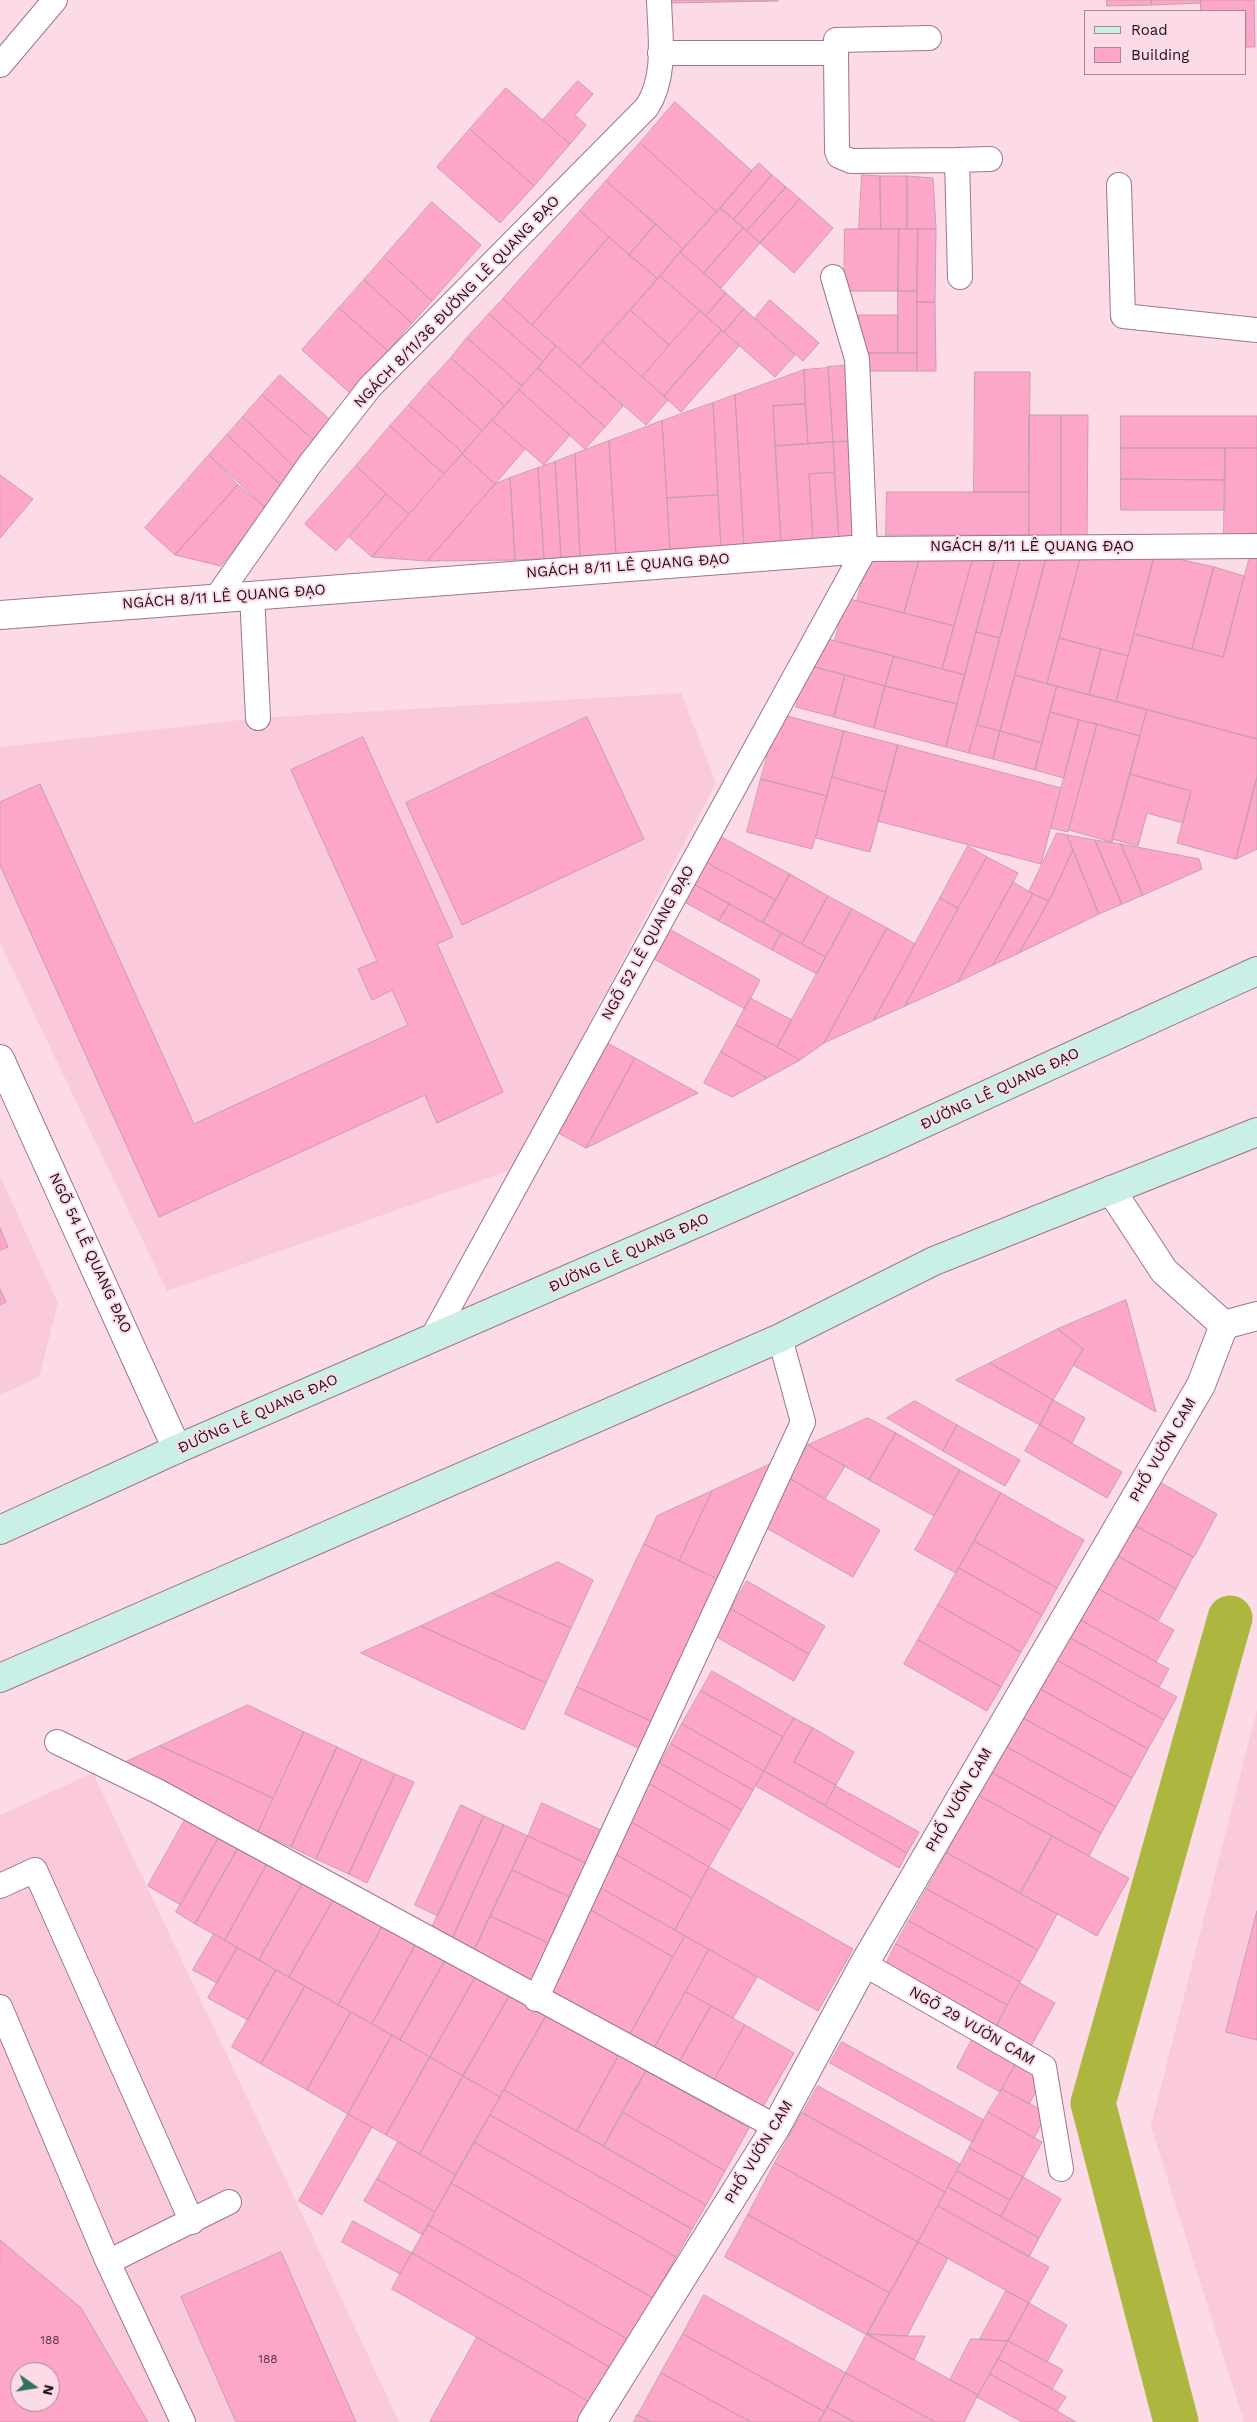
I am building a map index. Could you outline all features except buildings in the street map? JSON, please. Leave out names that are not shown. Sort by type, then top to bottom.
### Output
[{"type":"main road","name":"ĐƯỜNG LÊ QUANG ĐẠO","points":[[0,1530],[178,1449],[881,1143],[1257,971]]},
{"type":"main road","points":[[0,1678],[780,1338],[934,1261],[1257,1132]]},
{"type":"street","name":"NGÁCH 8/11 LÊ QUANG ĐẠO","points":[[0,615],[252,594],[866,549]]},
{"type":"street","name":"NGÕ 54 LÊ QUANG ĐẠO","points":[[0,1059],[178,1449]]},
{"type":"street","points":[[1111,1190],[1164,1271],[1224,1325],[1257,1316]]},
{"type":"street","name":"PHỐ VƯỜN CAM","points":[[592,2422],[776,2127],[864,1964],[1201,1385],[1224,1325]]},
{"type":"lane","points":[[0,65],[55,0]]},
{"type":"lane","name":"NGÁCH 8/11/36 ĐƯỜNG LÊ QUANG ĐẠO","points":[[216,597],[310,464],[370,388],[647,107],[655,95],[660,53],[659,0]]},
{"type":"lane","points":[[929,38],[836,40],[837,152],[839,156],[851,162],[990,159]]},
{"type":"lane","points":[[660,53],[836,53]]},
{"type":"lane","points":[[957,160],[960,277]]},
{"type":"lane","points":[[1119,185],[1123,316],[1257,330]]},
{"type":"lane","points":[[833,277],[857,359],[866,549]]},
{"type":"lane","name":"NGÁCH 8/11 LÊ QUANG ĐẠO","points":[[866,549],[1257,546]]},
{"type":"lane","name":"NGÕ 52 LÊ QUANG ĐẠO","points":[[432,1338],[866,549]]},
{"type":"lane","points":[[252,594],[258,718]]},
{"type":"lane","points":[[536,1999],[803,1422],[780,1338]]},
{"type":"lane","points":[[57,1742],[157,1791],[536,1999],[776,2127]]},
{"type":"lane","points":[[0,1886],[35,1870],[192,2222]]},
{"type":"lane","name":"NGÕ 29 VƯỜN CAM","points":[[864,1964],[1044,2067],[1061,2168]]},
{"type":"lane","points":[[0,2007],[108,2262],[182,2422]]},
{"type":"lane","points":[[108,2262],[230,2202]]},
{"type":"shaded area","points":[[681,693],[716,783],[513,1169],[167,1291],[0,943],[0,747],[258,718]]},
{"type":"shaded area","points":[[0,1176],[58,1303],[39,1377],[0,1395]]},
{"type":"shaded area","points":[[1257,1709],[1257,2422],[1244,2422],[1151,2126]]},
{"type":"shaded area","points":[[93,1773],[399,2422],[0,2422],[0,1815]]},
{"type":"waterway","points":[[1176,2422],[1093,2103],[1230,1618]]}]
